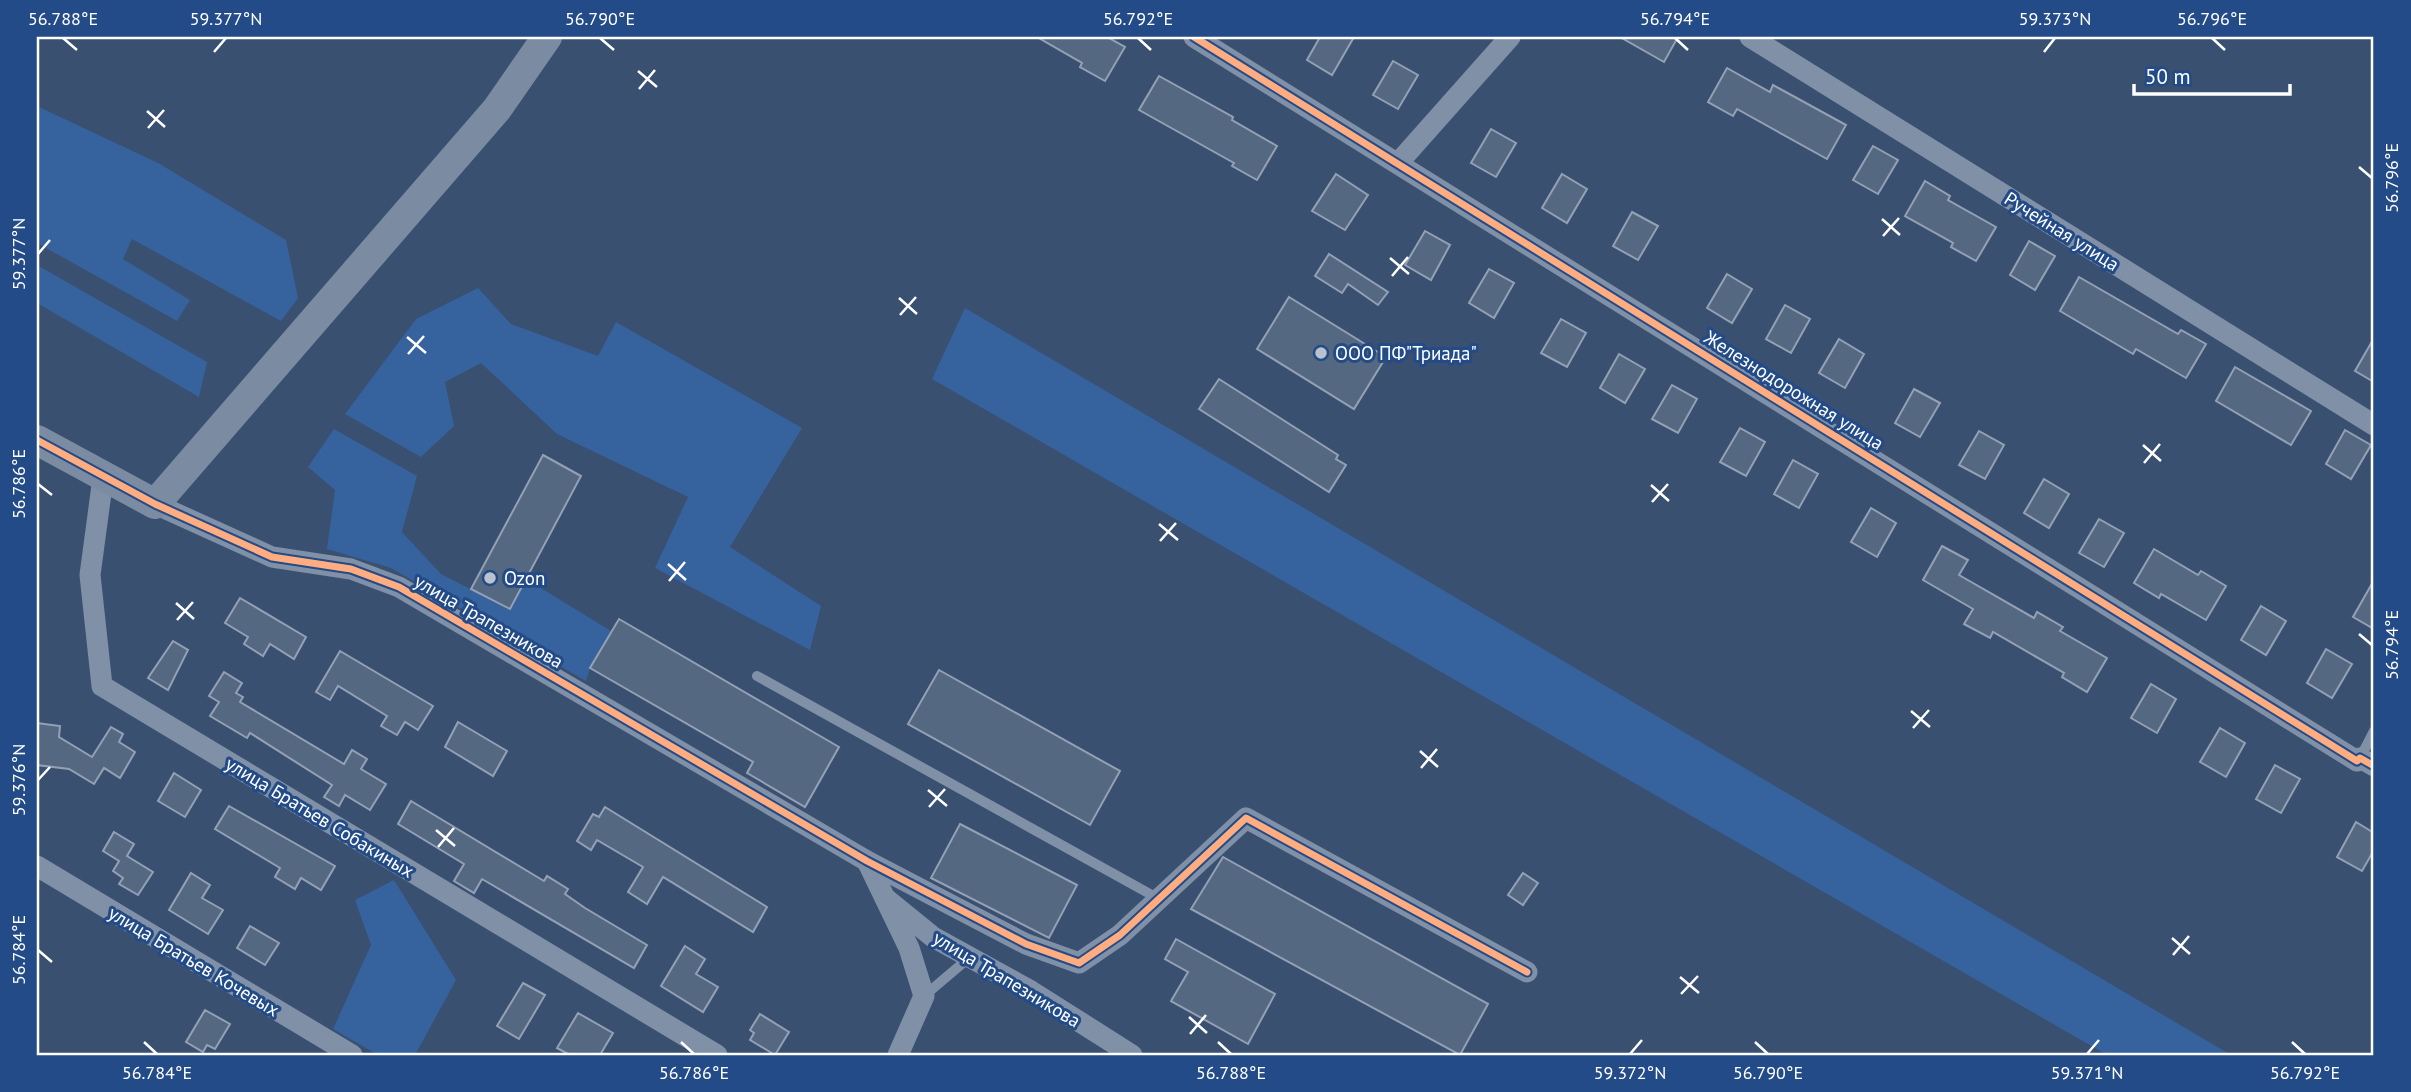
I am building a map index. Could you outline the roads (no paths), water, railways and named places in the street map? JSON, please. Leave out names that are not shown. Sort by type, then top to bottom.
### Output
[{"type":"street","points":[[155,504],[497,109],[547,37]]},
{"type":"street","name":"Железнодорожная улица","points":[[1194,37],[1399,162],[2357,761],[2367,762]]},
{"type":"street","points":[[1399,162],[1510,37]]},
{"type":"street","name":"Ручейная улица","points":[[1750,37],[2374,425]]},
{"type":"street","name":"улица Трапезникова","points":[[37,440],[155,504],[272,557],[351,569],[399,587],[867,861],[1026,944],[1079,962],[1120,935],[1158,899]]},
{"type":"street","name":"улица Братьев Собакиных","points":[[103,478],[90,575],[102,686],[718,1055]]},
{"type":"street","points":[[1158,899],[1246,818],[1527,972]]},
{"type":"street","points":[[867,861],[909,947],[924,996],[898,1055]]},
{"type":"street","name":"улица Братьев Кочевых","points":[[37,866],[352,1055]]},
{"type":"street","name":"улица Трапезникова","points":[[885,898],[933,937],[1031,991],[1132,1055]]},
{"type":"lane","points":[[757,676],[1158,899]]},
{"type":"lane","points":[[2367,762],[2374,731]]},
{"type":"lane","points":[[924,996],[970,957]]},
{"type":"place","name":"ООО ПФ\"Триада\"","points":[[1321,353]]},
{"type":"place","name":"Ozon","points":[[490,578]]}]
